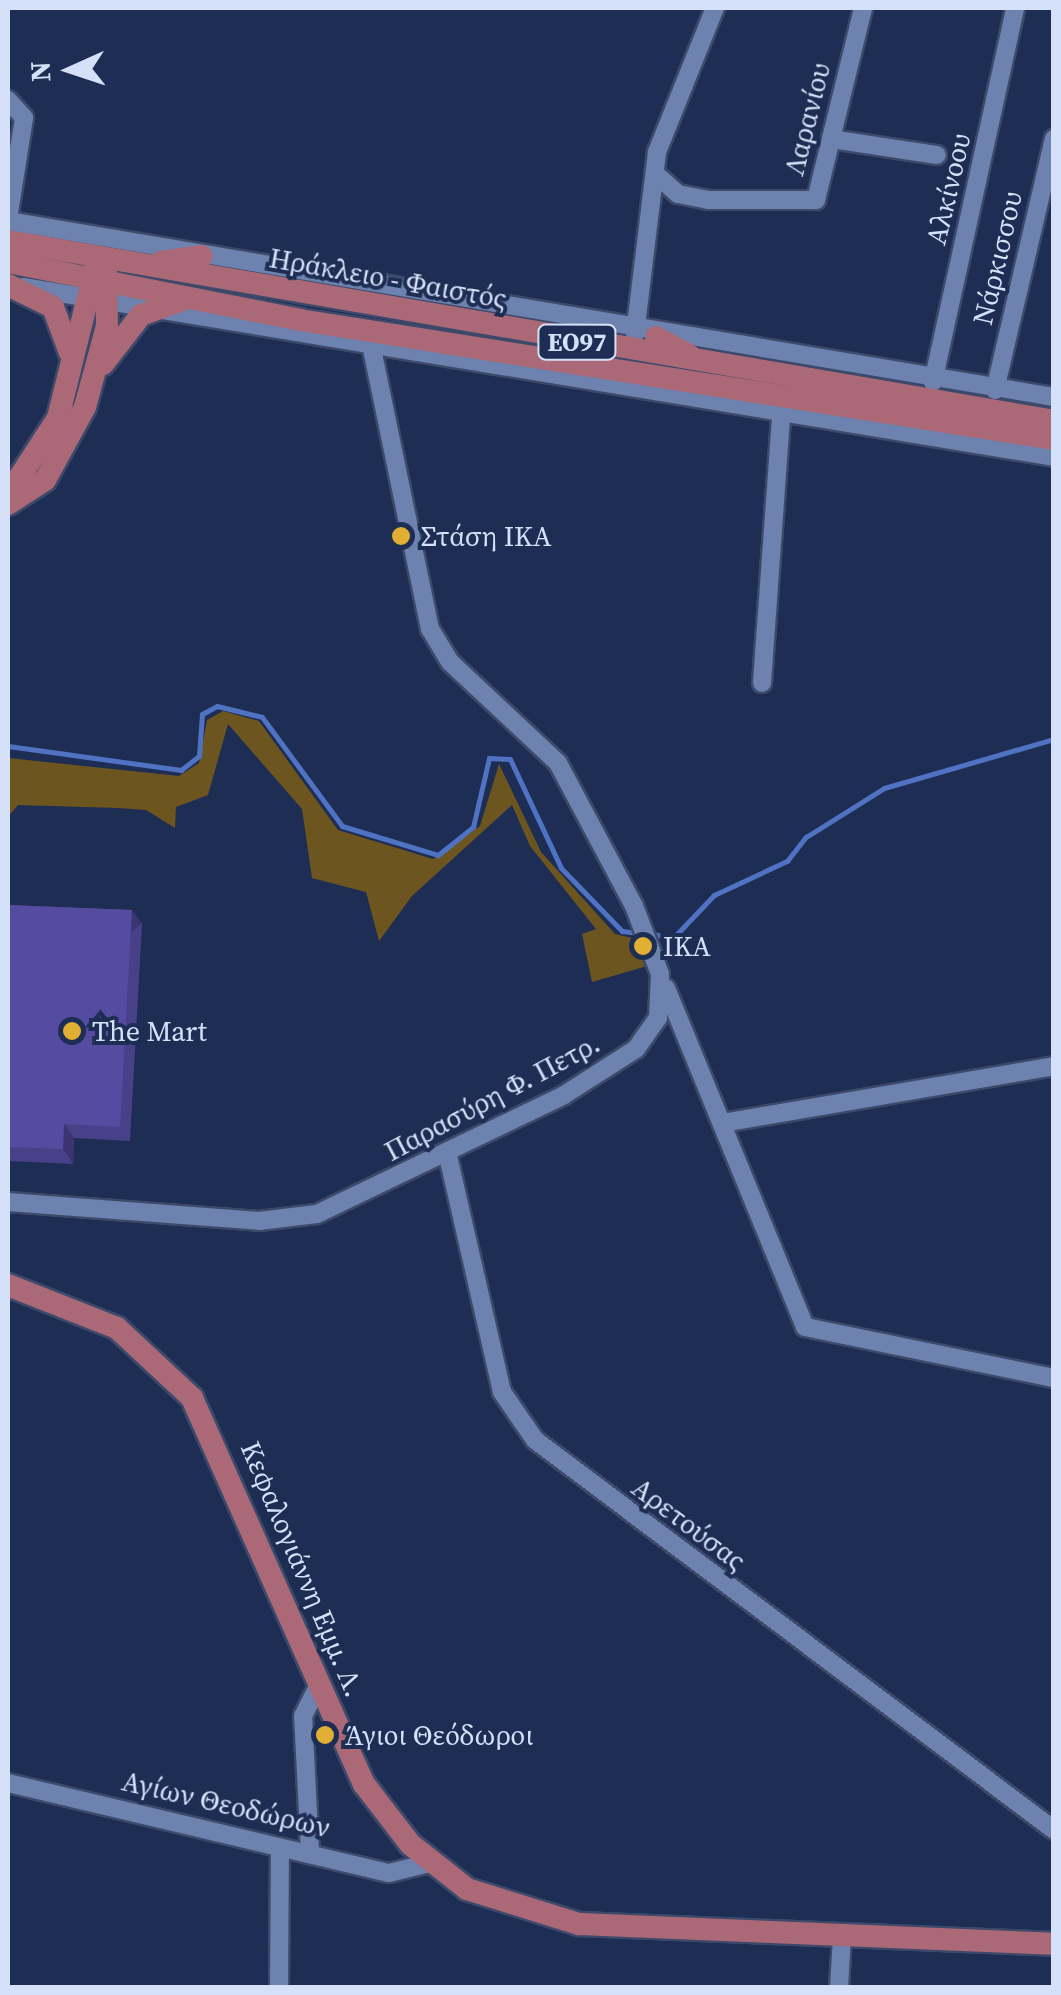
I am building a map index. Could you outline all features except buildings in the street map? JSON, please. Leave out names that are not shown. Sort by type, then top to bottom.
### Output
[{"type":"main road","points":[[33,226],[96,278],[152,308]]},
{"type":"main road","name":"Ηράκλειο - Φαιστός","points":[[8,241],[96,278],[142,264],[715,367],[1054,421]]},
{"type":"main road","points":[[142,264],[202,256]]},
{"type":"main road","name":"Ηράκλειο - Φαιστός","points":[[8,262],[475,348],[1054,439]]},
{"type":"main road","points":[[8,284],[96,278]]},
{"type":"main road","points":[[96,278],[97,372]]},
{"type":"main road","points":[[8,494],[41,454],[69,382],[96,278]]},
{"type":"main road","points":[[8,284],[58,313],[69,382]]},
{"type":"main road","points":[[8,504],[34,491],[61,458],[97,372],[152,308],[196,296]]},
{"type":"main road","points":[[646,335],[715,367]]},
{"type":"main road","points":[[475,348],[517,371]]},
{"type":"main road","name":"Κεφαλογιάννη Εμμ. Λ.","points":[[8,1285],[103,1320],[181,1384],[232,1472],[364,1784],[430,1863],[492,1901],[563,1922],[1054,1944]]},
{"type":"street","points":[[646,335],[660,178],[657,152],[715,8]]},
{"type":"street","name":"Λαρανίου","points":[[660,178],[678,194],[805,207],[816,200],[863,8]]},
{"type":"street","name":"Αλκίνοου","points":[[932,382],[1016,8]]},
{"type":"street","points":[[8,100],[24,118],[8,220],[646,335],[932,382],[1054,397]]},
{"type":"street","points":[[831,139],[937,156]]},
{"type":"street","name":"Νάρκισσου","points":[[995,390],[1054,139]]},
{"type":"street","points":[[152,308],[372,349],[1054,457]]},
{"type":"street","name":"Παρασύρη Φ. Πετρ.","points":[[8,1202],[288,1219],[448,1156],[636,1049],[661,1010],[660,974],[642,926],[558,763],[450,662],[430,630],[372,349]]},
{"type":"street","points":[[762,683],[781,416]]},
{"type":"street","points":[[660,974],[805,1327],[1054,1378]]},
{"type":"street","points":[[722,1123],[1054,1066]]},
{"type":"street","name":"Αρετούσας","points":[[448,1156],[502,1392],[534,1440],[1054,1830]]},
{"type":"street","points":[[310,1852],[302,1716],[319,1684]]},
{"type":"street","name":"Αγίων Θεοδώρων","points":[[8,1782],[389,1874],[430,1863]]},
{"type":"street","points":[[279,1988],[280,1849]]},
{"type":"street","points":[[839,1988],[842,1936]]},
{"type":"shaded area","points":[[223,711],[259,721],[338,830],[433,859],[480,826],[499,764],[541,852],[615,934],[641,940],[647,966],[592,982],[582,934],[596,929],[530,846],[512,805],[412,896],[379,941],[366,892],[312,878],[302,809],[228,724],[208,795],[176,807],[175,828],[146,810],[117,808],[18,805],[8,817],[8,758],[179,776],[199,763],[207,720]]},
{"type":"waterway","points":[[8,746],[181,770],[199,756],[202,714],[217,706],[262,717],[342,826],[438,855],[473,827],[489,758],[510,759],[561,868],[622,931],[639,933]]},
{"type":"waterway","points":[[650,934],[674,937],[714,895],[787,861],[806,837],[884,788],[1054,739]]},
{"type":"place","name":"Στάση ΙΚΑ","points":[[401,536]]},
{"type":"place","name":"IKA","points":[[643,946]]},
{"type":"place","name":"The Mart","points":[[72,1031]]},
{"type":"place","name":"Άγιοι Θεόδωροι","points":[[325,1735]]}]
